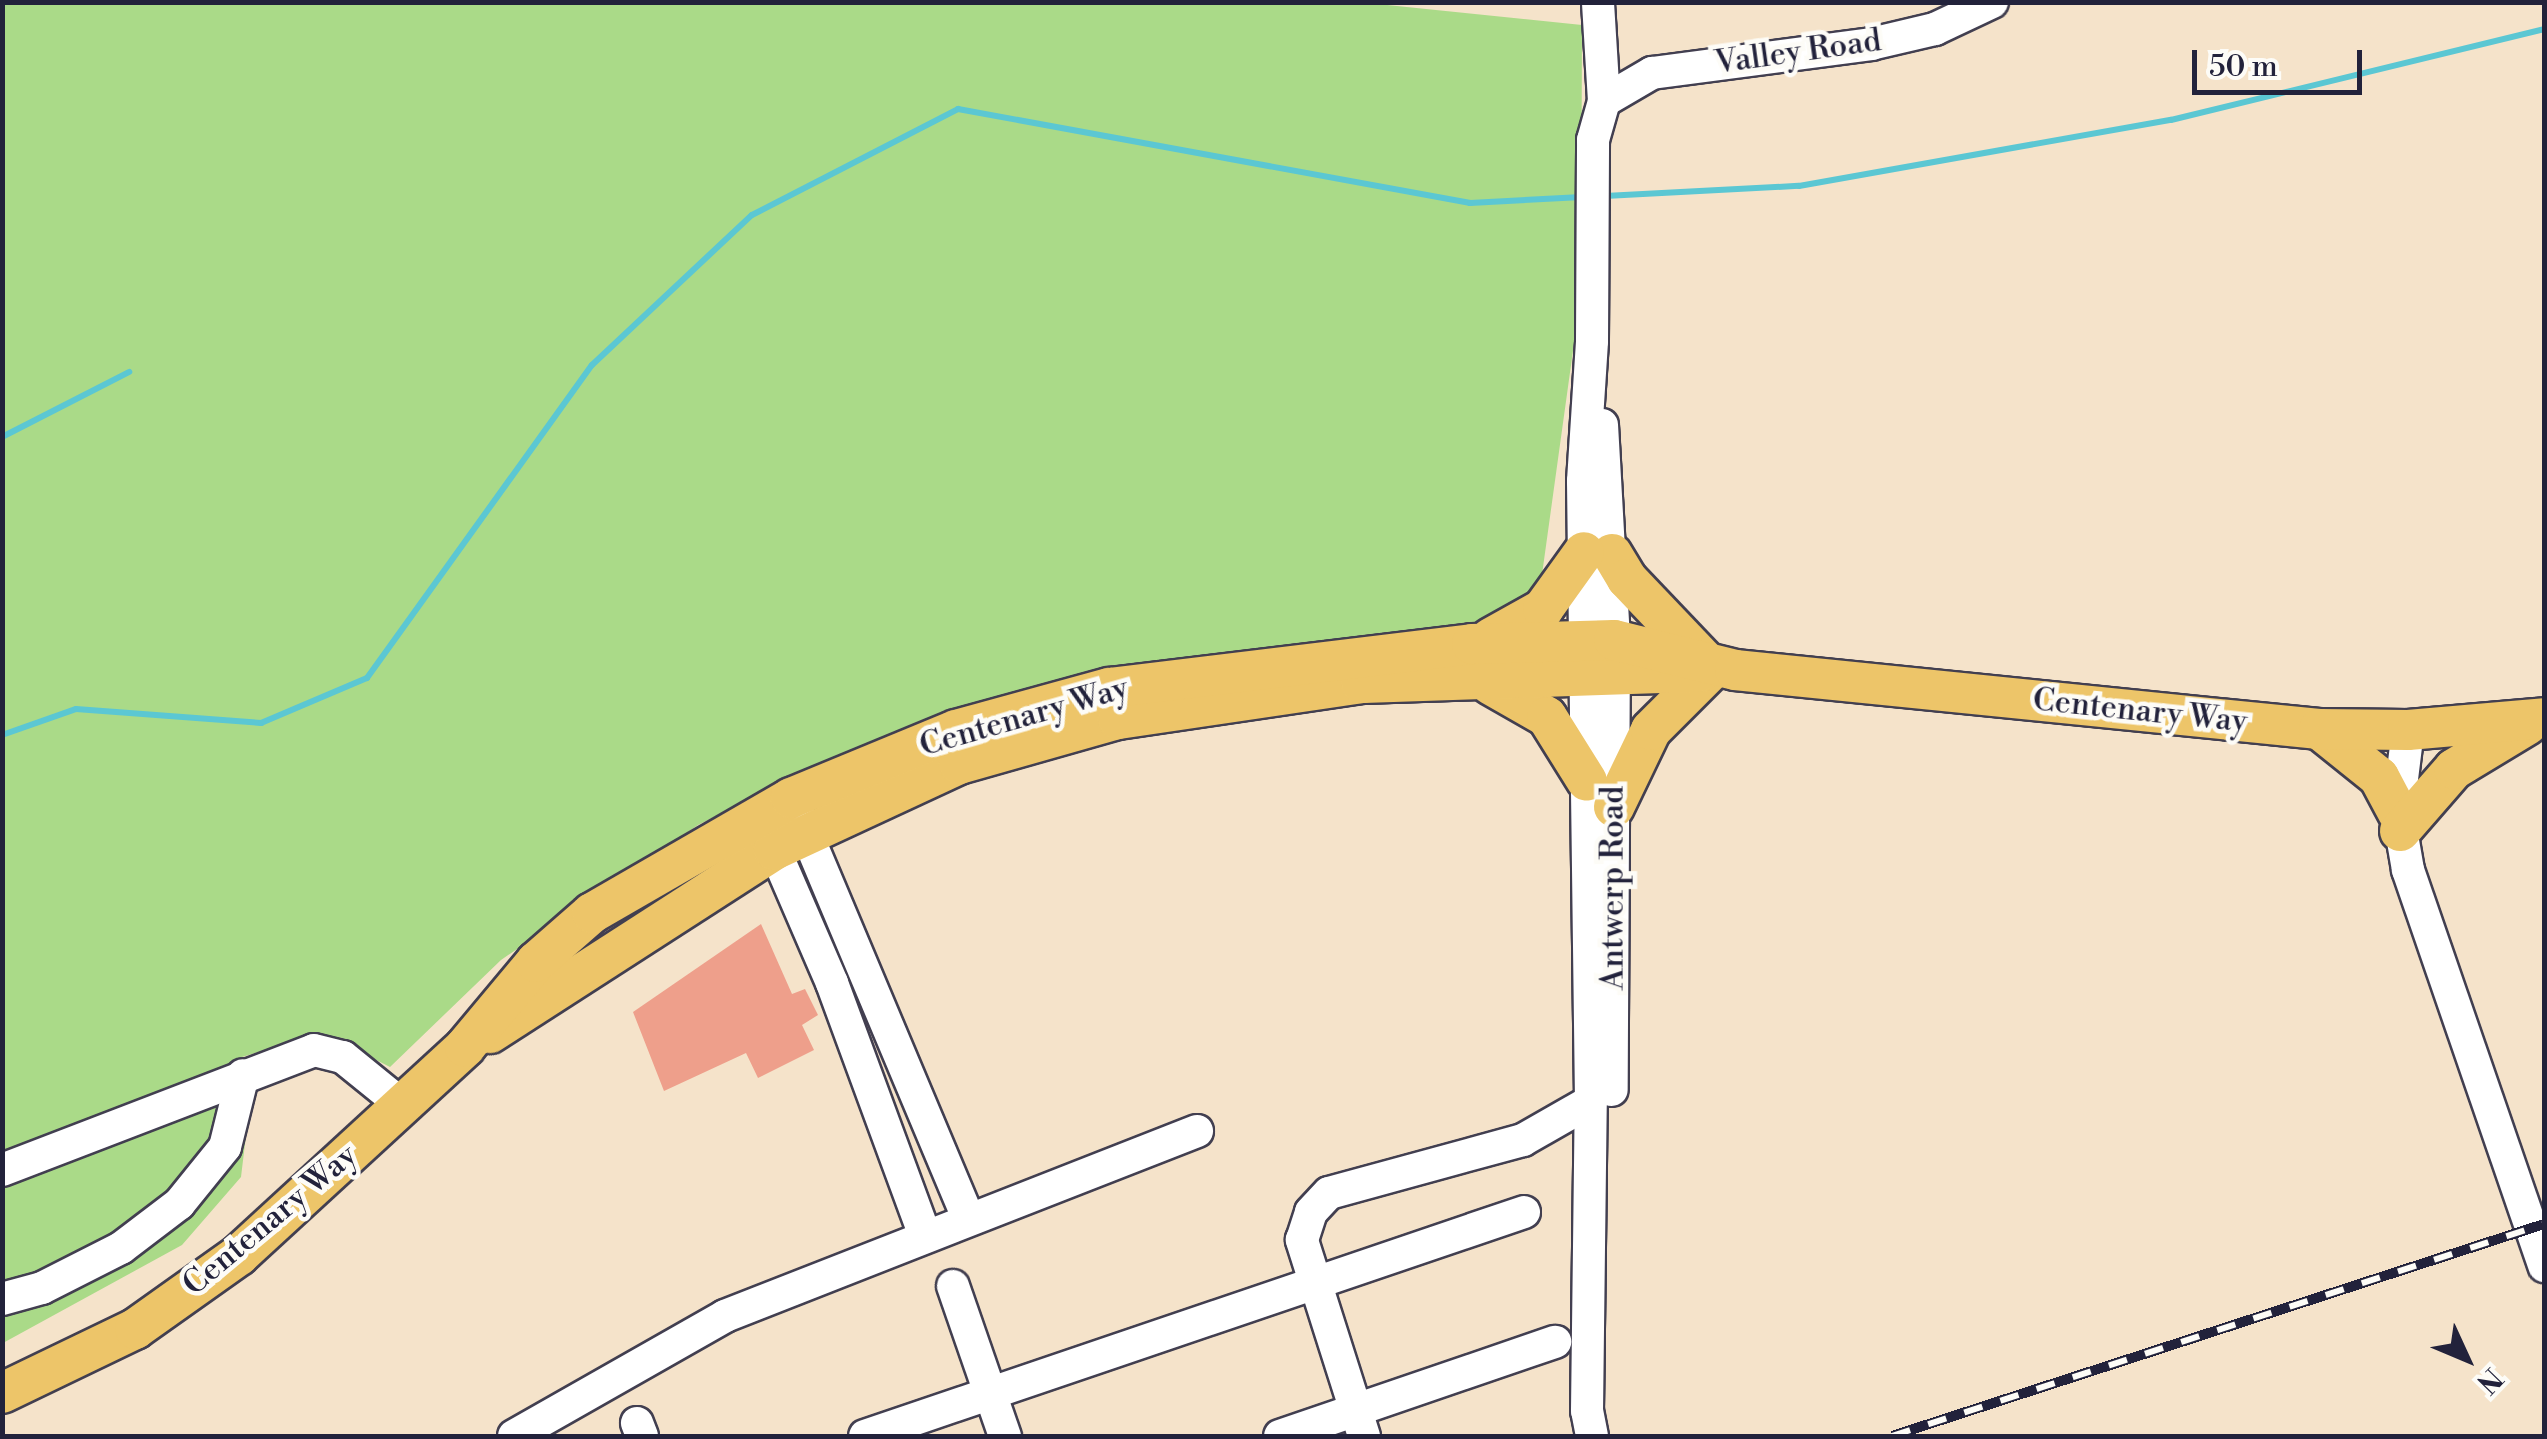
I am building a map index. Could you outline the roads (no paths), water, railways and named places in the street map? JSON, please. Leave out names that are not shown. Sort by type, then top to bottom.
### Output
[{"type":"main road","points":[[1598,553],[1717,668],[1651,730],[1600,794],[1547,717],[1477,662],[1526,624],[1598,553]]},
{"type":"main road","name":"Centenary Way","points":[[2,1393],[134,1329],[238,1255],[465,1047],[536,962],[592,912],[783,824],[956,730],[1109,688],[1477,662],[1600,660],[1717,668],[2318,729],[2408,730],[2542,718]]},
{"type":"main road","points":[[2318,729],[2379,777],[2399,821],[2454,768],[2542,718]]},
{"type":"street","name":"Antwerp Road","points":[[1598,2],[1604,100],[1596,116],[1592,341],[1600,660],[1602,1436]]},
{"type":"street","name":"Valley Road","points":[[1604,100],[1652,73],[1871,44],[1935,29],[1992,2]]},
{"type":"street","points":[[2408,730],[2399,821],[2544,1266]]},
{"type":"street","name":"Antwerp Road","points":[[1592,1436],[1586,1411],[1600,794]]},
{"type":"street","points":[[783,824],[968,1218]]},
{"type":"street","points":[[783,824],[832,983],[924,1233]]},
{"type":"street","points":[[2,1170],[243,1074],[314,1050],[343,1057],[402,1105]]},
{"type":"street","points":[[2,1300],[42,1288],[121,1248],[179,1204],[225,1146],[243,1074]]},
{"type":"street","points":[[1360,1423],[1316,1282],[1303,1225],[1329,1193],[1523,1140],[1592,1101]]},
{"type":"street","points":[[514,1436],[725,1316],[924,1233],[1198,1131]]},
{"type":"street","points":[[1523,1140],[1568,1148],[1590,1160]]},
{"type":"street","points":[[866,1436],[1524,1212]]},
{"type":"street","points":[[953,1286],[1005,1436]]},
{"type":"street","points":[[1280,1436],[1360,1423],[1555,1342]]},
{"type":"waterway","points":[[1605,196],[1799,186],[2171,120],[2544,29]]},
{"type":"waterway","points":[[2,735],[76,709],[261,723],[367,678],[592,365],[752,215],[958,109],[1470,203],[1582,197]]},
{"type":"waterway","points":[[2,437],[129,372]]},
{"type":"railway","points":[[1892,1436],[2544,1224]]}]
